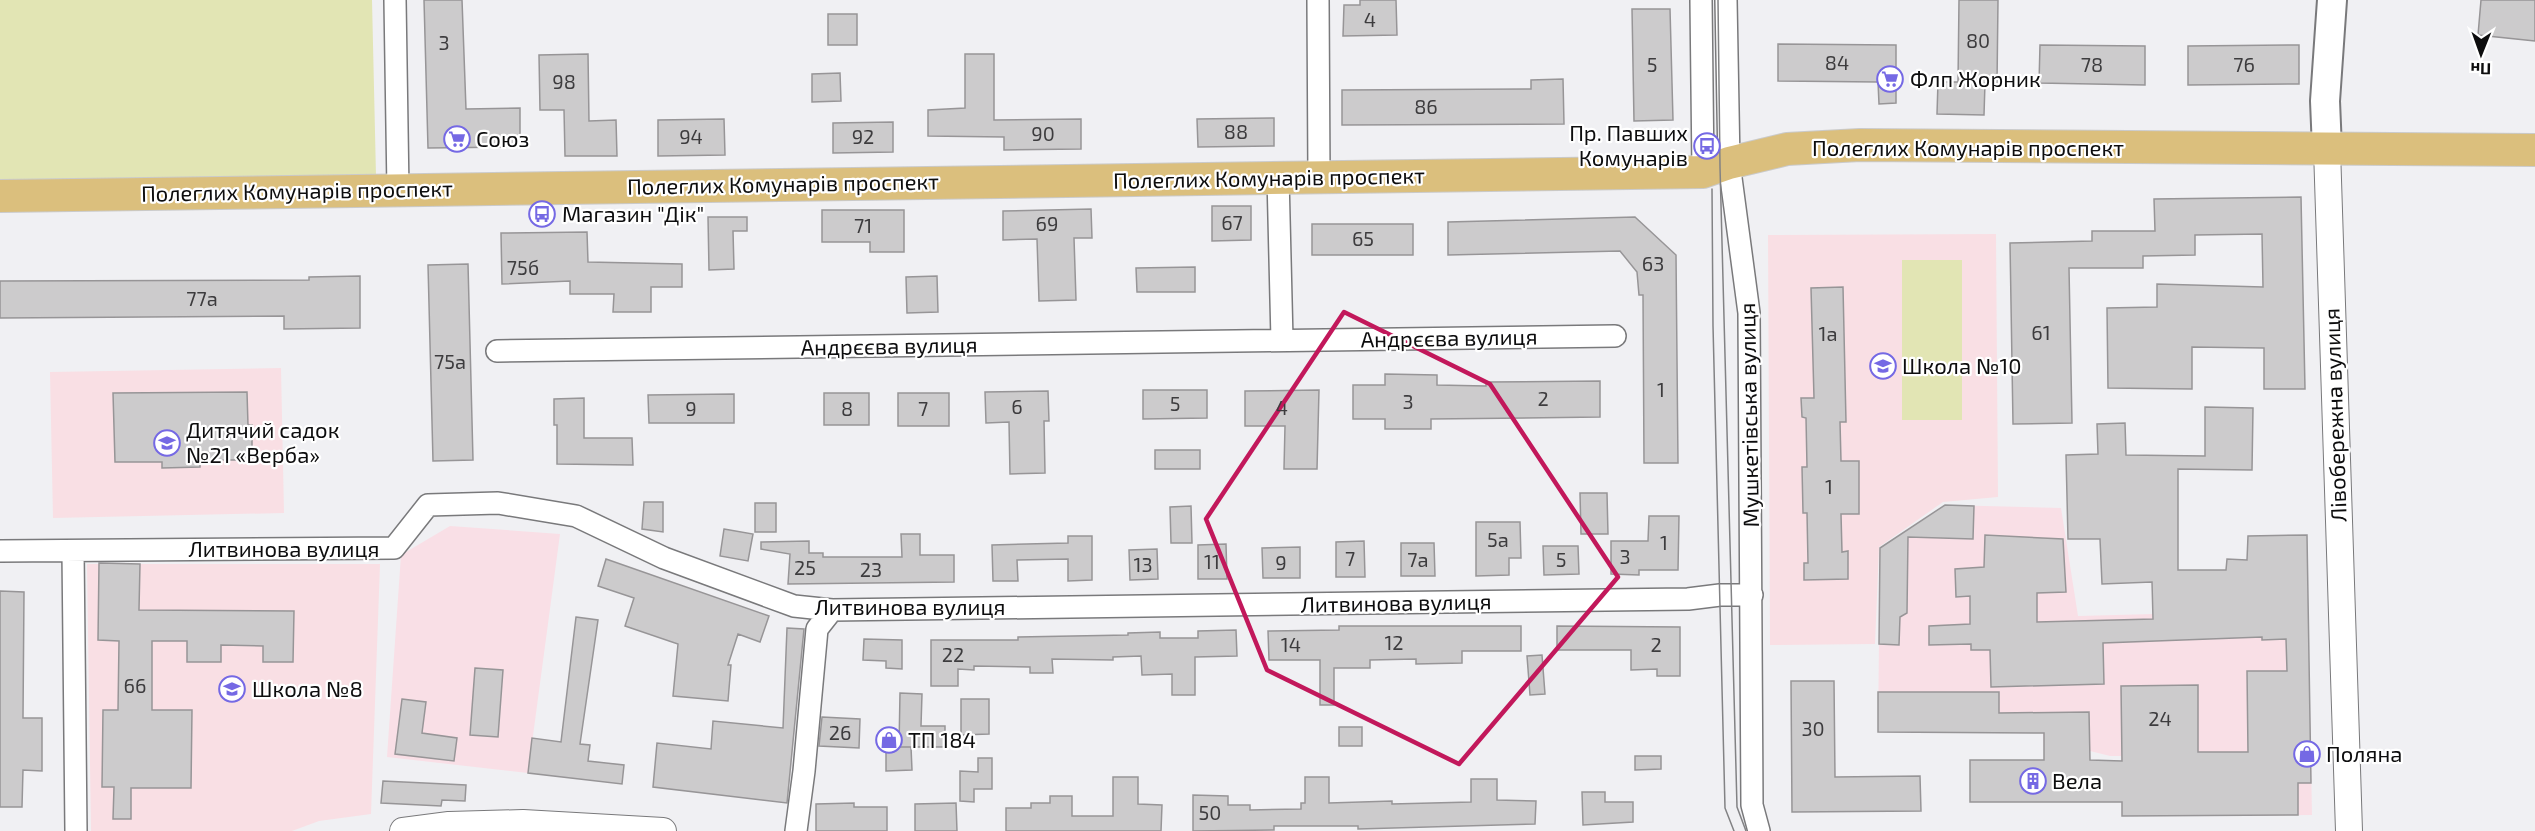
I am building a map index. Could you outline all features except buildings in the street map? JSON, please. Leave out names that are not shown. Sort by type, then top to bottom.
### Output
[{"type":"main road","name":"Лівобережна вулиця","points":[[2327,149],[2325,101],[2332,0]]},
{"type":"main road","name":"Полеглих Комунарів проспект","points":[[0,196],[1319,177],[1716,168],[1788,150],[1860,145],[2535,150]]},
{"type":"street","points":[[395,0],[398,191]]},
{"type":"street","points":[[1318,0],[1319,177]]},
{"type":"street","name":"Мушкетівська вулиця","points":[[1701,0],[1716,168],[1749,313],[1752,805],[1759,831]]},
{"type":"street","name":"Мушкетівська вулиця","points":[[1716,168],[1726,0]]},
{"type":"street","name":"Лівобережна вулиця","points":[[2327,149],[2349,831]]},
{"type":"street","points":[[1278,177],[1282,340]]},
{"type":"street","name":"Андрєєва вулиця","points":[[497,351],[1616,336]]},
{"type":"street","name":"Литвинова вулиця","points":[[0,551],[394,548],[429,505],[498,503],[576,516],[664,558],[794,606],[832,610],[1688,599],[1720,595],[1752,595]]},
{"type":"street","points":[[73,551],[76,831]]},
{"type":"street","points":[[796,831],[817,629],[832,610]]},
{"type":"street","points":[[403,831],[449,825],[523,823],[587,829],[663,831]]},
{"type":"highlighted area","points":[[1344,312],[1490,384],[1618,577],[1459,764],[1267,670],[1206,519]]},
{"type":"shaded area","name":"Школа №10","points":[[1996,234],[1998,497],[1943,502],[1879,547],[1875,644],[1770,645],[1768,235]]},
{"type":"shaded area","name":"Дитячий садок №21 «Верба»","points":[[281,368],[284,513],[53,518],[50,372]]},
{"type":"shaded area","points":[[1945,505],[2061,508],[2078,616],[2308,610],[2312,815],[2122,816],[2121,756],[2090,751],[2044,752],[2043,733],[1878,732],[1880,548]]},
{"type":"shaded area","points":[[450,526],[560,534],[528,773],[387,757],[401,555]]},
{"type":"shaded area","name":"Школа №8","points":[[87,564],[380,564],[371,814],[319,821],[292,831],[91,831]]},
{"type":"green space","points":[[0,0],[372,0],[376,176],[0,183]]},
{"type":"green space","points":[[1902,260],[1962,260],[1962,420],[1902,420]]},
{"type":"tram line","points":[[1718,0],[1720,167],[1737,807],[1746,831]]},
{"type":"tram line","points":[[1712,189],[1713,326],[1725,808],[1734,831]]},
{"type":"place","name":"Флп Жорник","points":[[1890,79]]},
{"type":"place","name":"Союз","points":[[457,139]]},
{"type":"place","name":"Пр. Павших Комунарiв","points":[[1707,146]]},
{"type":"place","name":"Магазин \"Дік\"","points":[[542,214]]},
{"type":"place","name":"Школа №10","points":[[1883,366]]},
{"type":"place","name":"Дитячий садок №21 «Верба»","points":[[167,443]]},
{"type":"place","name":"Школа №8","points":[[232,689]]},
{"type":"place","name":"ТП 184","points":[[889,740]]},
{"type":"place","name":"Поляна","points":[[2307,754]]},
{"type":"place","name":"Вела","points":[[2033,781]]}]
